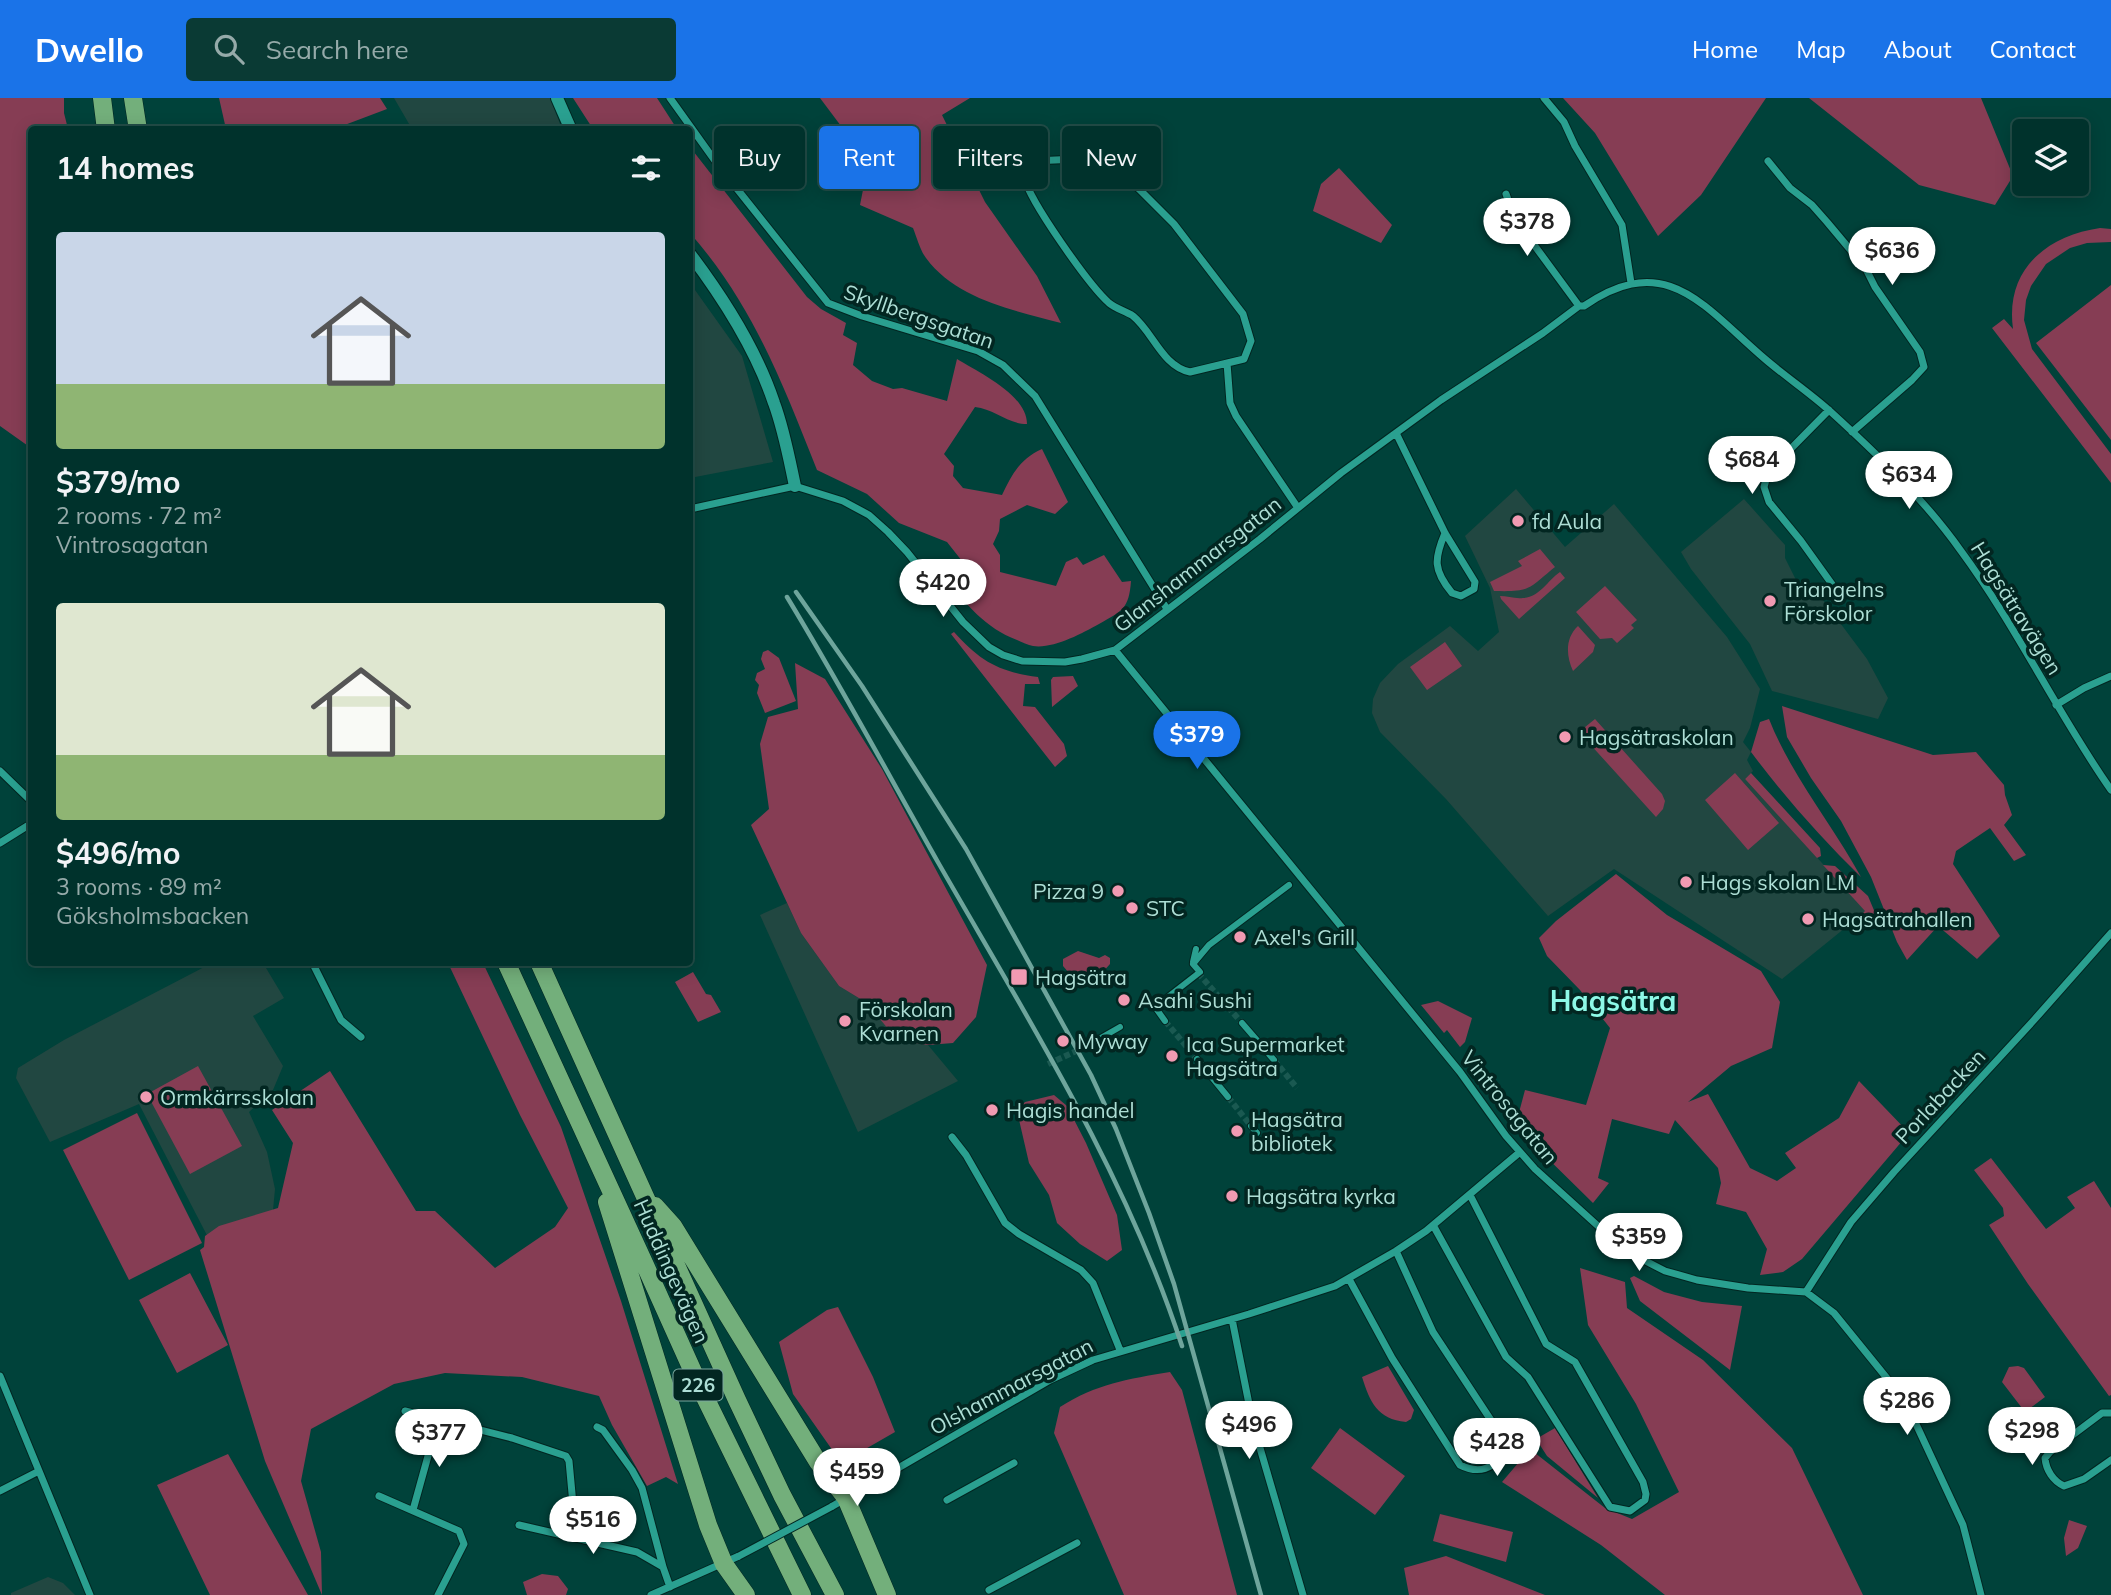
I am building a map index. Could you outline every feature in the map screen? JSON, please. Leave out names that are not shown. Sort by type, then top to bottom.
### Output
[{"type":"main road","points":[[102,98],[106,126]]},
{"type":"main road","points":[[133,98],[137,126]]},
{"type":"main road","name":"Huddingevägen","points":[[508,966],[699,1385],[802,1595]]},
{"type":"main road","name":"Huddingevägen","points":[[541,966],[759,1448],[835,1595]]},
{"type":"main road","points":[[602,1171],[610,1214],[708,1525],[732,1560],[746,1595]]},
{"type":"main road","points":[[646,1196],[673,1226],[818,1462],[887,1595]]},
{"type":"street","points":[[557,98],[569,126]]},
{"type":"street","name":"Skyllbergsgatan","points":[[670,98],[690,126]]},
{"type":"street","points":[[1544,98],[1564,122],[1575,146],[1622,225],[1631,283]]},
{"type":"street","name":"Skyllbergsgatan","points":[[693,130],[828,303],[978,351],[1003,365],[1035,396],[1167,610]]},
{"type":"street","points":[[1101,158],[1139,189],[1174,224],[1243,314],[1251,341],[1244,359],[1227,363],[1185,372],[1168,359],[1133,317],[1110,303],[1079,266],[1040,210],[1024,176],[1024,166],[1032,161],[1101,158]]},
{"type":"street","points":[[1768,161],[1790,188],[1811,205],[1853,253],[1859,256],[1875,287],[1920,352],[1924,367],[1852,432]]},
{"type":"street","points":[[1506,194],[1515,219],[1579,306]]},
{"type":"street","points":[[693,258],[740,327],[765,380],[774,402],[795,486]]},
{"type":"street","name":"Glanshammarsgatan","points":[[693,508],[795,486],[843,501],[869,515],[907,552],[964,622],[989,648],[1021,661],[1065,662],[1115,650],[1341,473],[1579,306],[1614,288],[1646,282]]},
{"type":"street","name":"Hagsätravägen","points":[[1646,282],[1677,288],[1720,317],[1764,358],[1829,410],[1919,501],[1960,549],[1995,599],[2056,705],[2111,790]]},
{"type":"street","points":[[1227,363],[1230,403],[1236,416],[1298,508]]},
{"type":"street","points":[[1829,410],[1768,472],[1764,487],[1769,502],[1834,587]]},
{"type":"street","points":[[1396,433],[1445,533],[1475,582],[1474,589],[1461,596],[1452,593],[1437,568],[1437,552],[1445,533]]},
{"type":"street","name":"Vintrosagatan","points":[[1115,650],[1460,1072],[1535,1169],[1619,1245],[1658,1267],[1681,1276],[1722,1285],[1806,1292]]},
{"type":"street","points":[[2056,705],[2111,676]]},
{"type":"street","points":[[0,771],[28,798]]},
{"type":"street","points":[[0,844],[28,826]]},
{"type":"street","points":[[1193,964],[1209,944],[1289,885]]},
{"type":"street","name":"Porlabacken","points":[[1806,1292],[1851,1222],[2111,933]]},
{"type":"street","points":[[1193,964],[1196,949]]},
{"type":"street","points":[[1165,1021],[1155,1007],[1200,972],[1193,964]]},
{"type":"street","points":[[314,966],[341,1020],[361,1037]]},
{"type":"street","points":[[1242,1023],[1274,1060]]},
{"type":"street","points":[[1085,1047],[1119,1027]]},
{"type":"street","points":[[1197,1059],[1228,1097]]},
{"type":"street","points":[[1251,1126],[1257,1133]]},
{"type":"street","points":[[952,1137],[966,1155],[1005,1223],[1081,1270],[1093,1283],[1120,1350]]},
{"type":"street","name":"Olshammarsgatan","points":[[651,1595],[732,1560],[839,1502],[1050,1380],[1120,1350],[1232,1319],[1349,1279],[1433,1225],[1520,1152]]},
{"type":"street","points":[[1433,1225],[1506,1357],[1528,1377],[1610,1507],[1630,1511],[1644,1500],[1646,1494],[1643,1482],[1575,1362],[1546,1344],[1470,1195]]},
{"type":"street","points":[[1349,1279],[1392,1358],[1460,1465],[1472,1471],[1488,1468],[1501,1458],[1506,1450],[1504,1440],[1433,1332],[1396,1251]]},
{"type":"street","points":[[1806,1292],[1834,1312],[1903,1398],[1962,1525],[1981,1595]]},
{"type":"street","points":[[1232,1319],[1253,1424],[1303,1595]]},
{"type":"street","points":[[0,1376],[90,1595]]},
{"type":"street","points":[[405,1411],[512,1438],[566,1456],[569,1461],[574,1515],[568,1536]]},
{"type":"street","points":[[2111,1413],[2102,1413],[2045,1458],[2046,1467],[2057,1482],[2064,1486],[2084,1479],[2111,1460]]},
{"type":"street","points":[[413,1510],[439,1420]]},
{"type":"street","points":[[597,1427],[603,1430],[632,1469],[642,1488],[670,1587]]},
{"type":"street","points":[[947,1500],[1014,1463]]},
{"type":"street","points":[[0,1491],[39,1471]]},
{"type":"street","points":[[379,1496],[459,1531],[463,1537],[464,1544],[438,1595]]},
{"type":"street","points":[[519,1525],[637,1552],[663,1567]]},
{"type":"street","points":[[989,1590],[1077,1543]]},
{"type":"shaded area","points":[[0,98],[64,98],[67,126],[28,126],[28,446],[0,426]]},
{"type":"shaded area","points":[[219,98],[380,98],[387,109],[342,126],[225,126]]},
{"type":"shaded area","points":[[394,98],[550,98],[561,126],[410,126]]},
{"type":"shaded area","points":[[573,98],[657,98],[675,126],[591,126]]},
{"type":"shaded area","points":[[820,98],[970,98],[942,115],[947,126],[933,126],[933,189],[979,189],[1037,276],[1061,323],[1006,308],[970,294],[939,272],[926,258],[913,228],[860,205],[863,189],[919,189],[919,126],[841,126]]},
{"type":"shaded area","points":[[1563,98],[1766,98],[1701,195],[1658,236],[1595,133]]},
{"type":"shaded area","points":[[1809,98],[1981,98],[2012,174],[1995,205],[1919,185]]},
{"type":"shaded area","points":[[693,151],[714,178],[714,189],[723,189],[807,297],[821,309],[846,323],[843,335],[857,343],[853,365],[872,381],[893,389],[902,388],[947,401],[957,359],[1011,394],[1025,413],[1027,424],[1014,422],[975,407],[944,454],[954,466],[953,476],[963,488],[1002,495],[1018,468],[1028,457],[1042,449],[1068,502],[1055,514],[1027,505],[1000,519],[999,531],[993,544],[1000,555],[1000,572],[1056,586],[1066,562],[1077,557],[1083,565],[1104,555],[1122,582],[1131,581],[1123,608],[1075,636],[1049,645],[1033,646],[995,629],[944,579],[962,561],[947,542],[899,523],[867,494],[817,470],[764,345],[732,288],[693,237]]},
{"type":"shaded area","points":[[1339,168],[1392,225],[1381,243],[1313,211],[1321,184]]},
{"type":"shaded area","points":[[2100,228],[2111,229],[2111,242],[2087,243],[2070,248],[2046,264],[2031,286],[2024,320],[2032,349],[2111,454],[2111,483],[1992,328],[2004,319],[2013,329],[2012,308],[2016,289],[2033,259],[2062,239]]},
{"type":"shaded area","points":[[2111,285],[2111,440],[2036,343]]},
{"type":"shaded area","points":[[693,287],[742,356],[773,462],[693,477]]},
{"type":"shaded area","name":"Hagsätraskolan","points":[[1516,489],[1565,547],[1614,504],[1727,637],[1760,689],[1750,728],[1743,742],[1751,752],[1747,760],[1753,771],[1745,779],[1866,911],[1782,979],[1614,869],[1548,916],[1446,799],[1380,732],[1372,713],[1373,699],[1380,683],[1398,664],[1450,626],[1478,651],[1499,632],[1490,588],[1465,536]]},
{"type":"shaded area","name":"Triangelns Förskolor","points":[[1744,499],[1785,545],[1785,558],[1800,588],[1817,592],[1867,659],[1888,698],[1878,719],[1772,691],[1750,644],[1691,569],[1681,552]]},
{"type":"shaded area","points":[[1540,549],[1555,567],[1528,588],[1494,591],[1490,582],[1522,566],[1518,561]]},
{"type":"shaded area","points":[[1560,572],[1565,578],[1519,619],[1501,599],[1500,596],[1520,598],[1534,595]]},
{"type":"shaded area","points":[[1605,586],[1637,620],[1631,625],[1634,628],[1617,643],[1612,638],[1600,639],[1576,612]]},
{"type":"shaded area","points":[[1578,626],[1595,645],[1593,652],[1573,671],[1568,647]]},
{"type":"shaded area","points":[[954,632],[991,664],[1012,672],[1038,677],[1040,684],[1025,684],[1023,706],[1035,707],[1064,744],[1067,756],[1055,767],[951,634]]},
{"type":"shaded area","points":[[1445,642],[1462,666],[1427,690],[1410,667]]},
{"type":"shaded area","points":[[768,650],[779,658],[796,701],[765,713],[757,693],[759,685],[755,680],[757,673],[765,669],[761,659],[763,652]]},
{"type":"shaded area","points":[[795,663],[825,679],[882,769],[987,965],[976,1017],[953,1043],[928,1045],[897,1040],[867,1003],[839,986],[801,933],[751,825],[769,809],[760,744],[768,717],[798,709]]},
{"type":"shaded area","points":[[1073,676],[1078,686],[1052,707],[1053,677]]},
{"type":"shaded area","points":[[1782,706],[1933,755],[1976,752],[2004,785],[2012,815],[2004,825],[2026,855],[2014,861],[1990,828],[1956,851],[1953,864],[2000,936],[1977,959],[1938,926],[1907,960],[1871,877],[1841,821],[1787,737]]},
{"type":"shaded area","points":[[1595,719],[1662,794],[1665,801],[1663,809],[1656,817],[1579,732]]},
{"type":"shaded area","points":[[1769,719],[1800,780],[1861,877],[1803,816],[1751,752],[1760,722]]},
{"type":"shaded area","points":[[1735,773],[1779,823],[1748,850],[1705,800]]},
{"type":"shaded area","points":[[1751,773],[1820,848],[1821,856],[1817,858],[1745,779]]},
{"type":"shaded area","points":[[1823,865],[1835,866],[1868,896],[1881,927],[1863,913],[1865,911]]},
{"type":"shaded area","points":[[1616,874],[1667,915],[1761,971],[1780,1002],[1772,1048],[1731,1066],[1688,1102],[1708,1094],[1750,1168],[1777,1181],[1796,1168],[1785,1153],[1839,1118],[1859,1081],[1909,1133],[1802,1259],[1783,1272],[1760,1275],[1767,1249],[1746,1212],[1716,1204],[1721,1183],[1718,1168],[1675,1120],[1669,1134],[1612,1119],[1598,1178],[1609,1183],[1593,1203],[1533,1144],[1517,1120],[1525,1090],[1586,1105],[1610,1028],[1580,990],[1547,956],[1539,938],[1556,921]]},
{"type":"shaded area","name":"Förskolan Kvarnen","points":[[787,903],[801,933],[839,986],[867,1003],[897,1039],[928,1045],[958,1081],[858,1132],[760,915]]},
{"type":"shaded area","points":[[1078,951],[1099,958],[1105,955],[1110,958],[1110,964],[1092,984],[1082,983],[1069,989],[1065,982],[1069,973],[1063,966],[1063,959]]},
{"type":"shaded area","name":"Ormkärrsskolan","points":[[206,966],[265,966],[284,998],[253,1016],[283,1066],[273,1090],[249,1112],[267,1152],[275,1189],[273,1210],[211,1243],[139,1104],[50,1142],[16,1078],[18,1068],[64,1040]]},
{"type":"shaded area","points":[[449,966],[484,966],[561,1127],[621,1301],[678,1484],[666,1477],[647,1486],[612,1425],[599,1396],[522,1377],[445,1373],[394,1384],[311,1429],[301,1481],[321,1552],[322,1595],[265,1461],[200,1250],[204,1247],[205,1236],[219,1226],[278,1208],[293,1143],[272,1110],[330,1071],[416,1211],[435,1211],[495,1268],[555,1227],[568,1208],[520,1115]]},
{"type":"shaded area","points":[[693,972],[721,1012],[698,1022],[675,982]]},
{"type":"shaded area","points":[[1438,1001],[1472,1018],[1465,1042],[1460,1047],[1447,1030],[1444,1033],[1421,1005]]},
{"type":"shaded area","points":[[198,1066],[242,1146],[190,1174],[147,1094]]},
{"type":"shaded area","points":[[1054,1095],[1067,1106],[1117,1215],[1122,1250],[1107,1261],[1080,1244],[1057,1223],[1049,1195],[1029,1163],[1017,1111],[1025,1102]]},
{"type":"shaded area","points":[[137,1113],[202,1243],[129,1280],[63,1150]]},
{"type":"shaded area","points":[[1991,1158],[2046,1229],[2075,1208],[2067,1197],[2094,1181],[2111,1208],[2111,1395],[2109,1396],[2028,1284],[1989,1225],[2004,1216],[2003,1208],[1974,1170]]},
{"type":"shaded area","points":[[1580,1268],[1625,1282],[1627,1308],[1703,1360],[1792,1448],[1863,1595],[1665,1595],[1601,1545],[1502,1482],[1530,1449],[1605,1508],[1632,1519],[1679,1492],[1636,1404],[1588,1325]]},
{"type":"shaded area","points":[[190,1273],[228,1345],[177,1373],[139,1300]]},
{"type":"shaded area","points":[[1634,1276],[1664,1292],[1702,1302],[1742,1306],[1730,1370],[1640,1301],[1630,1278]]},
{"type":"shaded area","points":[[838,1307],[873,1377],[895,1432],[862,1451],[833,1451],[793,1394],[779,1342],[827,1310]]},
{"type":"shaded area","points":[[1388,1366],[1414,1410],[1411,1419],[1406,1422],[1388,1417],[1376,1408],[1362,1377]]},
{"type":"shaded area","points":[[2009,1367],[2024,1368],[2045,1397],[2025,1412],[2002,1382]]},
{"type":"shaded area","points":[[1170,1372],[1182,1390],[1237,1595],[1124,1595],[1054,1433],[1060,1407],[1073,1399],[1113,1384]]},
{"type":"shaded area","points":[[1340,1428],[1405,1476],[1375,1515],[1311,1468]]},
{"type":"shaded area","points":[[1555,1428],[1598,1498],[1547,1456],[1536,1439]]},
{"type":"shaded area","points":[[228,1454],[308,1595],[210,1595],[157,1485]]},
{"type":"shaded area","points":[[1440,1514],[1513,1532],[1506,1562],[1433,1541]]},
{"type":"shaded area","points":[[2069,1520],[2087,1526],[2078,1548],[2066,1556],[2064,1538]]},
{"type":"shaded area","points":[[1446,1556],[1545,1595],[1409,1595],[1404,1568]]},
{"type":"shaded area","points":[[542,1574],[558,1576],[568,1589],[566,1595],[527,1595],[523,1582]]},
{"type":"shaded area","points":[[48,1577],[63,1583],[75,1595],[11,1595],[11,1593]]},
{"type":"tunnel","points":[[1198,973],[1242,1023]]},
{"type":"tunnel","points":[[1165,1021],[1197,1059]]},
{"type":"tunnel","points":[[1048,1064],[1085,1047]]},
{"type":"tunnel","points":[[1274,1060],[1297,1088]]},
{"type":"tunnel","points":[[1228,1097],[1251,1126]]},
{"type":"railway","points":[[796,592],[862,686],[966,849],[1091,1075],[1116,1129],[1174,1284],[1261,1595]]},
{"type":"railway","points":[[787,597],[1073,1099],[1133,1220],[1182,1346]]},
{"type":"place","name":"fd Aula","points":[[1518,521]]},
{"type":"place","name":"Triangelns Förskolor","points":[[1770,601]]},
{"type":"place","name":"Hagsätraskolan","points":[[1565,737]]},
{"type":"place","name":"Hags skolan LM","points":[[1686,882]]},
{"type":"place","name":"Pizza 9","points":[[1118,891]]},
{"type":"place","name":"STC","points":[[1132,908]]},
{"type":"place","name":"Hagsätrahallen","points":[[1808,919]]},
{"type":"place","name":"Axel's Grill","points":[[1240,937]]},
{"type":"place","name":"Hagsätra","points":[[1019,977]]},
{"type":"place","name":"Asahi Sushi","points":[[1124,1000]]},
{"type":"place","name":"Förskolan Kvarnen","points":[[845,1021]]},
{"type":"place","name":"Myway","points":[[1063,1041]]},
{"type":"place","name":"Ica Supermarket Hagsätra","points":[[1172,1056]]},
{"type":"place","name":"Ormkärrsskolan","points":[[146,1097]]},
{"type":"place","name":"Hagis handel","points":[[992,1110]]},
{"type":"place","name":"Hagsätra bibliotek","points":[[1237,1131]]},
{"type":"place","name":"Hagsätra kyrka","points":[[1232,1196]]},
{"type":"district","name":"Hagsätra","points":[[1613,1000]]}]
